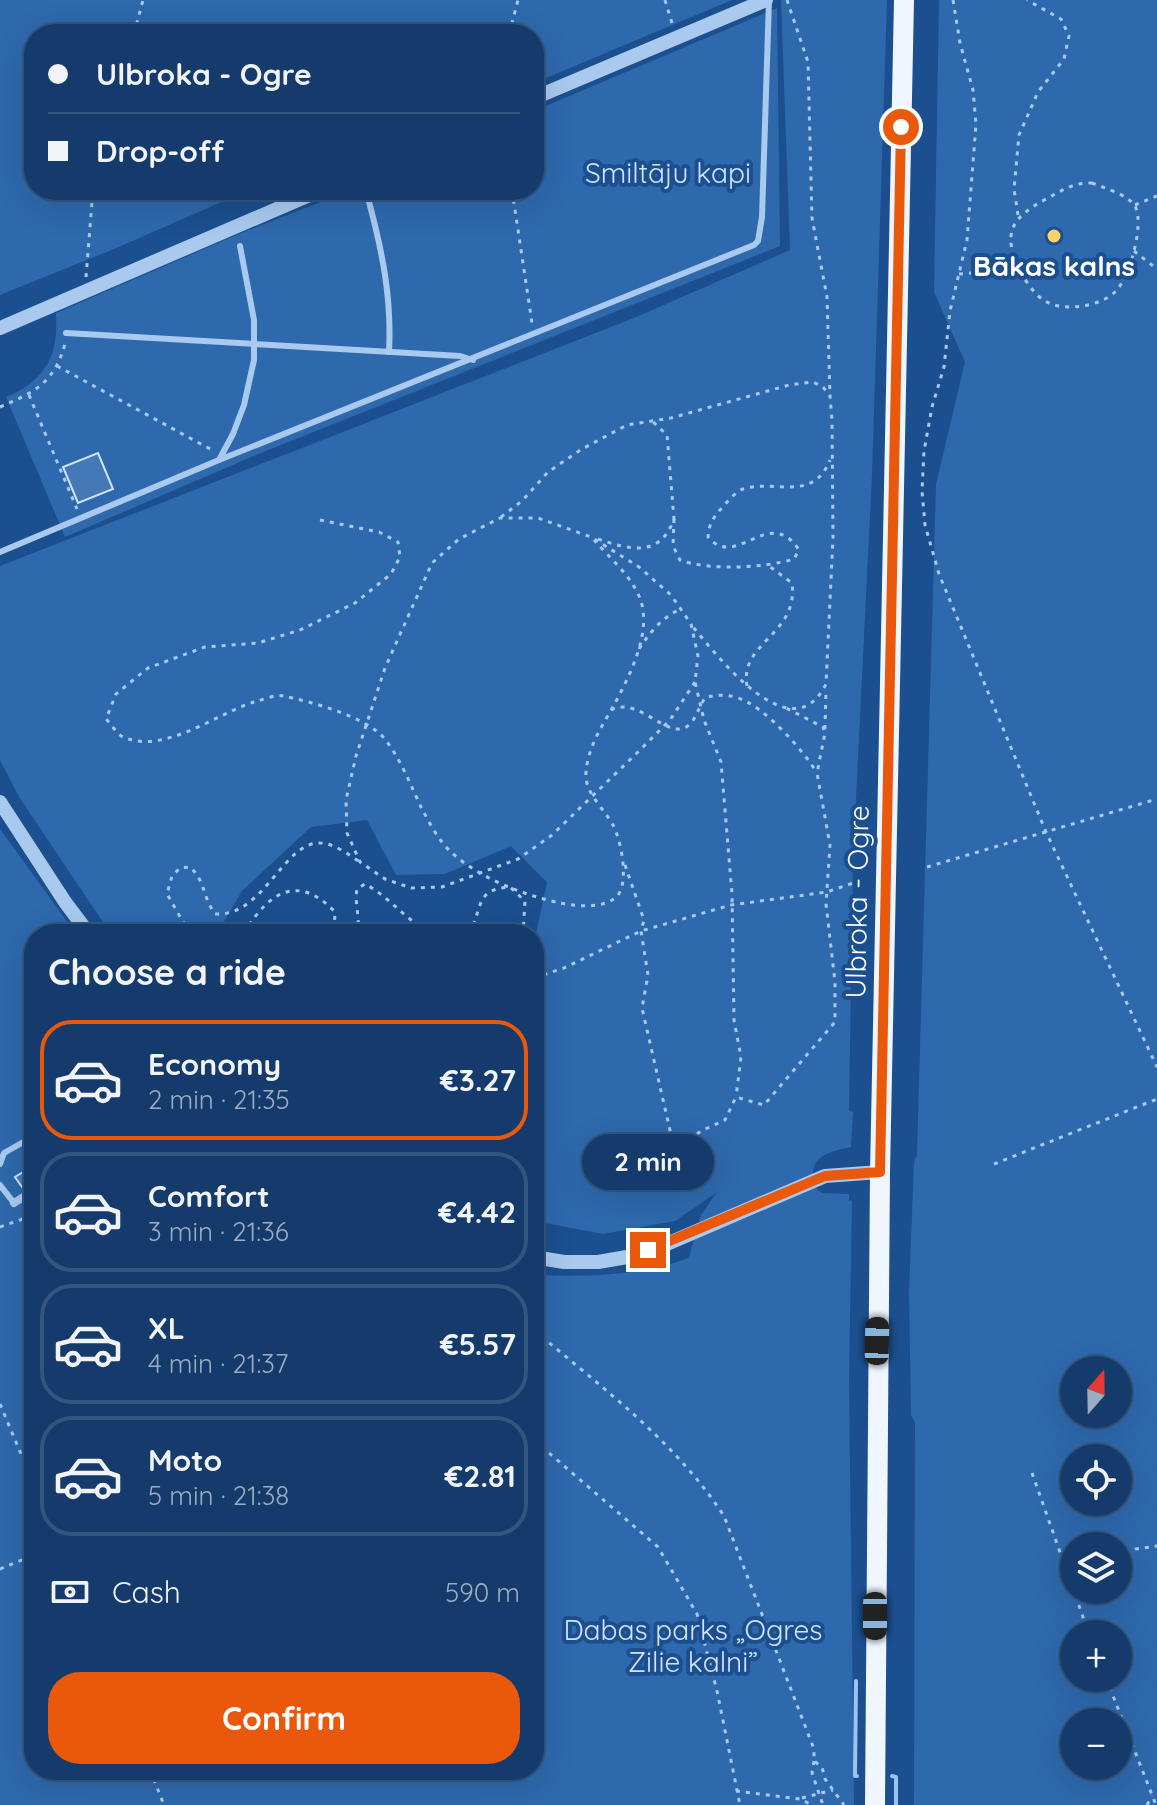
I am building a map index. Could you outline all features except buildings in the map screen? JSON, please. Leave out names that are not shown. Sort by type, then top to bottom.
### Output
[{"type":"main road","name":"Ulbroka - Ogre","points":[[875,1805],[880,1172],[904,0]]},
{"type":"street","points":[[544,94],[768,0]]},
{"type":"street","points":[[0,328],[298,200]]},
{"type":"street","points":[[0,802],[82,924]]},
{"type":"street","points":[[544,1259],[598,1262],[627,1257],[669,1243],[825,1176],[880,1172]]},
{"type":"street","points":[[14,1203],[24,1196]]},
{"type":"lane","points":[[0,552],[219,457],[473,360],[758,241],[762,217],[768,0]]},
{"type":"lane","points":[[369,200],[385,262],[389,352]]},
{"type":"lane","points":[[219,457],[233,434],[244,405],[254,344],[251,297],[240,246]]},
{"type":"lane","points":[[66,333],[460,356],[473,360]]},
{"type":"lane","points":[[0,1164],[4,1153],[24,1142]]},
{"type":"lane","points":[[0,1185],[14,1203]]},
{"type":"path","points":[[137,24],[143,0]]},
{"type":"path","points":[[514,24],[518,0]]},
{"type":"path","points":[[665,0],[677,38]]},
{"type":"path","points":[[787,0],[808,62],[812,218],[827,297],[833,538],[825,733],[817,773]]},
{"type":"path","points":[[953,0],[973,90],[975,116],[967,240],[950,311],[944,367],[927,430],[922,491],[925,525],[939,574],[1046,832],[1157,1067]]},
{"type":"path","points":[[1019,216],[1014,189],[1019,135],[1038,92],[1064,59],[1069,36],[1061,19],[1027,0]]},
{"type":"path","points":[[1083,183],[1100,186],[1134,205],[1138,223],[1134,251],[1117,290],[1106,298],[1081,306],[1062,306],[1044,301],[1033,290],[1017,262],[1012,232],[1019,216],[1027,209],[1064,189],[1083,183]]},
{"type":"path","points":[[1134,205],[1157,196]]},
{"type":"path","points":[[84,293],[92,200]]},
{"type":"path","points":[[513,200],[533,335]]},
{"type":"path","points":[[1134,251],[1157,269]]},
{"type":"path","points":[[959,274],[982,272],[1017,262]]},
{"type":"path","points":[[0,407],[29,395],[45,384],[57,366],[66,333]]},
{"type":"path","points":[[57,366],[219,457]]},
{"type":"path","points":[[360,862],[347,833],[346,800],[385,668],[432,563],[459,539],[500,518],[522,501],[548,472],[627,425],[789,385],[813,382],[823,387],[830,396]]},
{"type":"path","points":[[29,395],[81,518]]},
{"type":"path","points":[[652,421],[667,435],[674,519],[673,546],[680,560],[697,566],[766,565],[794,559],[799,550],[791,538],[778,532],[760,535],[727,548],[715,545],[708,537],[709,525],[740,490],[788,488],[810,483],[820,477],[832,455]]},
{"type":"path","points":[[500,518],[538,518],[620,547],[642,549],[659,544],[670,532],[674,519]]},
{"type":"path","points":[[320,520],[379,532],[398,542],[400,557],[391,574],[355,603],[300,630],[258,643],[205,647],[148,668],[116,694],[106,719],[122,736],[157,742],[231,710],[279,695],[367,724],[383,737],[428,821],[450,851],[510,887],[576,906],[605,904],[618,895],[624,879],[622,860]]},
{"type":"path","points":[[591,537],[639,567],[671,595],[691,624],[747,686],[767,701],[814,721],[823,727],[825,733]]},
{"type":"path","points":[[591,537],[617,565],[640,598],[643,627],[633,669],[592,746],[585,775],[592,795],[613,826],[644,920],[641,931],[648,975],[642,1008],[672,1139],[686,1142],[725,1120],[736,1097],[741,1057],[734,1020],[731,905],[721,762],[695,682],[698,656],[691,624]]},
{"type":"path","points":[[747,686],[745,673],[749,661],[780,627],[794,595],[792,583],[766,565]]},
{"type":"path","points":[[637,652],[664,617],[680,609]]},
{"type":"path","points":[[184,924],[167,894],[172,876],[180,868],[190,867],[200,877],[206,901],[215,914],[230,915],[245,907],[307,845],[321,843],[336,847],[385,879],[411,888],[442,887],[518,859],[552,835],[665,725],[695,682]]},
{"type":"path","points":[[786,708],[805,707],[819,699],[826,684]]},
{"type":"path","points":[[611,710],[628,707],[665,725],[683,728],[691,724],[706,697],[736,697],[752,704],[810,761],[817,773],[830,845],[827,892],[835,1022],[764,1105],[736,1097]]},
{"type":"path","points":[[927,867],[1157,799]]},
{"type":"path","points":[[544,975],[641,931],[731,905],[827,892],[859,881]]},
{"type":"path","points":[[358,924],[355,902],[357,889],[365,884],[414,924]]},
{"type":"path","points":[[473,924],[484,895],[496,888],[510,887],[525,901],[524,924]]},
{"type":"path","points":[[250,924],[258,911],[281,893],[302,890],[321,897],[335,912],[334,924]]},
{"type":"path","points":[[994,1164],[1157,1099]]},
{"type":"path","points":[[0,1227],[24,1218]]},
{"type":"path","points":[[544,1339],[673,1452],[706,1487],[718,1506],[732,1530],[814,1749],[812,1773],[823,1805]]},
{"type":"path","points":[[0,1404],[24,1461]]},
{"type":"path","points":[[544,1449],[658,1547],[697,1614],[717,1691],[740,1805]]},
{"type":"path","points":[[1032,1473],[1060,1552]]},
{"type":"path","points":[[1132,1551],[1157,1546]]},
{"type":"path","points":[[0,1569],[24,1559]]},
{"type":"path","points":[[1111,1692],[1156,1805]]},
{"type":"path","points":[[814,1761],[822,1767],[825,1779],[844,1805]]},
{"type":"path","points":[[154,1780],[164,1805]]},
{"type":"path","points":[[800,1799],[833,1790]]},
{"type":"path","points":[[736,1791],[800,1799],[812,1805]]},
{"type":"path","points":[[1147,1805],[1152,1796]]},
{"type":"green space","points":[[0,0],[732,0],[544,79],[544,24],[24,24],[24,200],[226,200],[0,295]]},
{"type":"green space","name":"Dabas parks „Ogres Zilie kalni”","points":[[781,0],[887,0],[872,475],[853,859],[851,1147],[821,1157],[816,1162],[813,1176],[814,1187],[822,1193],[849,1194],[849,1201],[852,1200],[849,1381],[854,1805],[0,1805],[0,829],[69,924],[24,924],[24,1780],[544,1780],[544,1275],[613,1274],[651,1269],[689,1258],[700,1217],[716,1193],[675,1221],[603,1234],[544,1223],[544,924],[538,924],[547,882],[511,846],[445,874],[396,875],[367,820],[311,827],[242,891],[223,924],[104,924],[19,797],[0,760],[0,566],[634,318],[790,250]]},
{"type":"green space","points":[[939,0],[1157,0],[1157,1805],[914,1805],[915,1422],[911,1415],[909,1291],[914,1162],[917,1155],[936,484],[965,362],[934,292]]},
{"type":"green space","name":"Smiltāju kapi","points":[[777,8],[780,246],[256,455],[65,537],[6,397],[31,383],[47,365],[55,342],[56,313],[326,200],[544,200],[544,107]]},
{"type":"waterway","points":[[856,1681],[857,1776]]},
{"type":"waterway","points":[[892,1776],[896,1777],[896,1805]]},
{"type":"place","name":"Bākas kalns","points":[[1054,236]]},
{"type":"route","points":[[648,1250],[825,1176],[880,1172],[901,127]]}]
